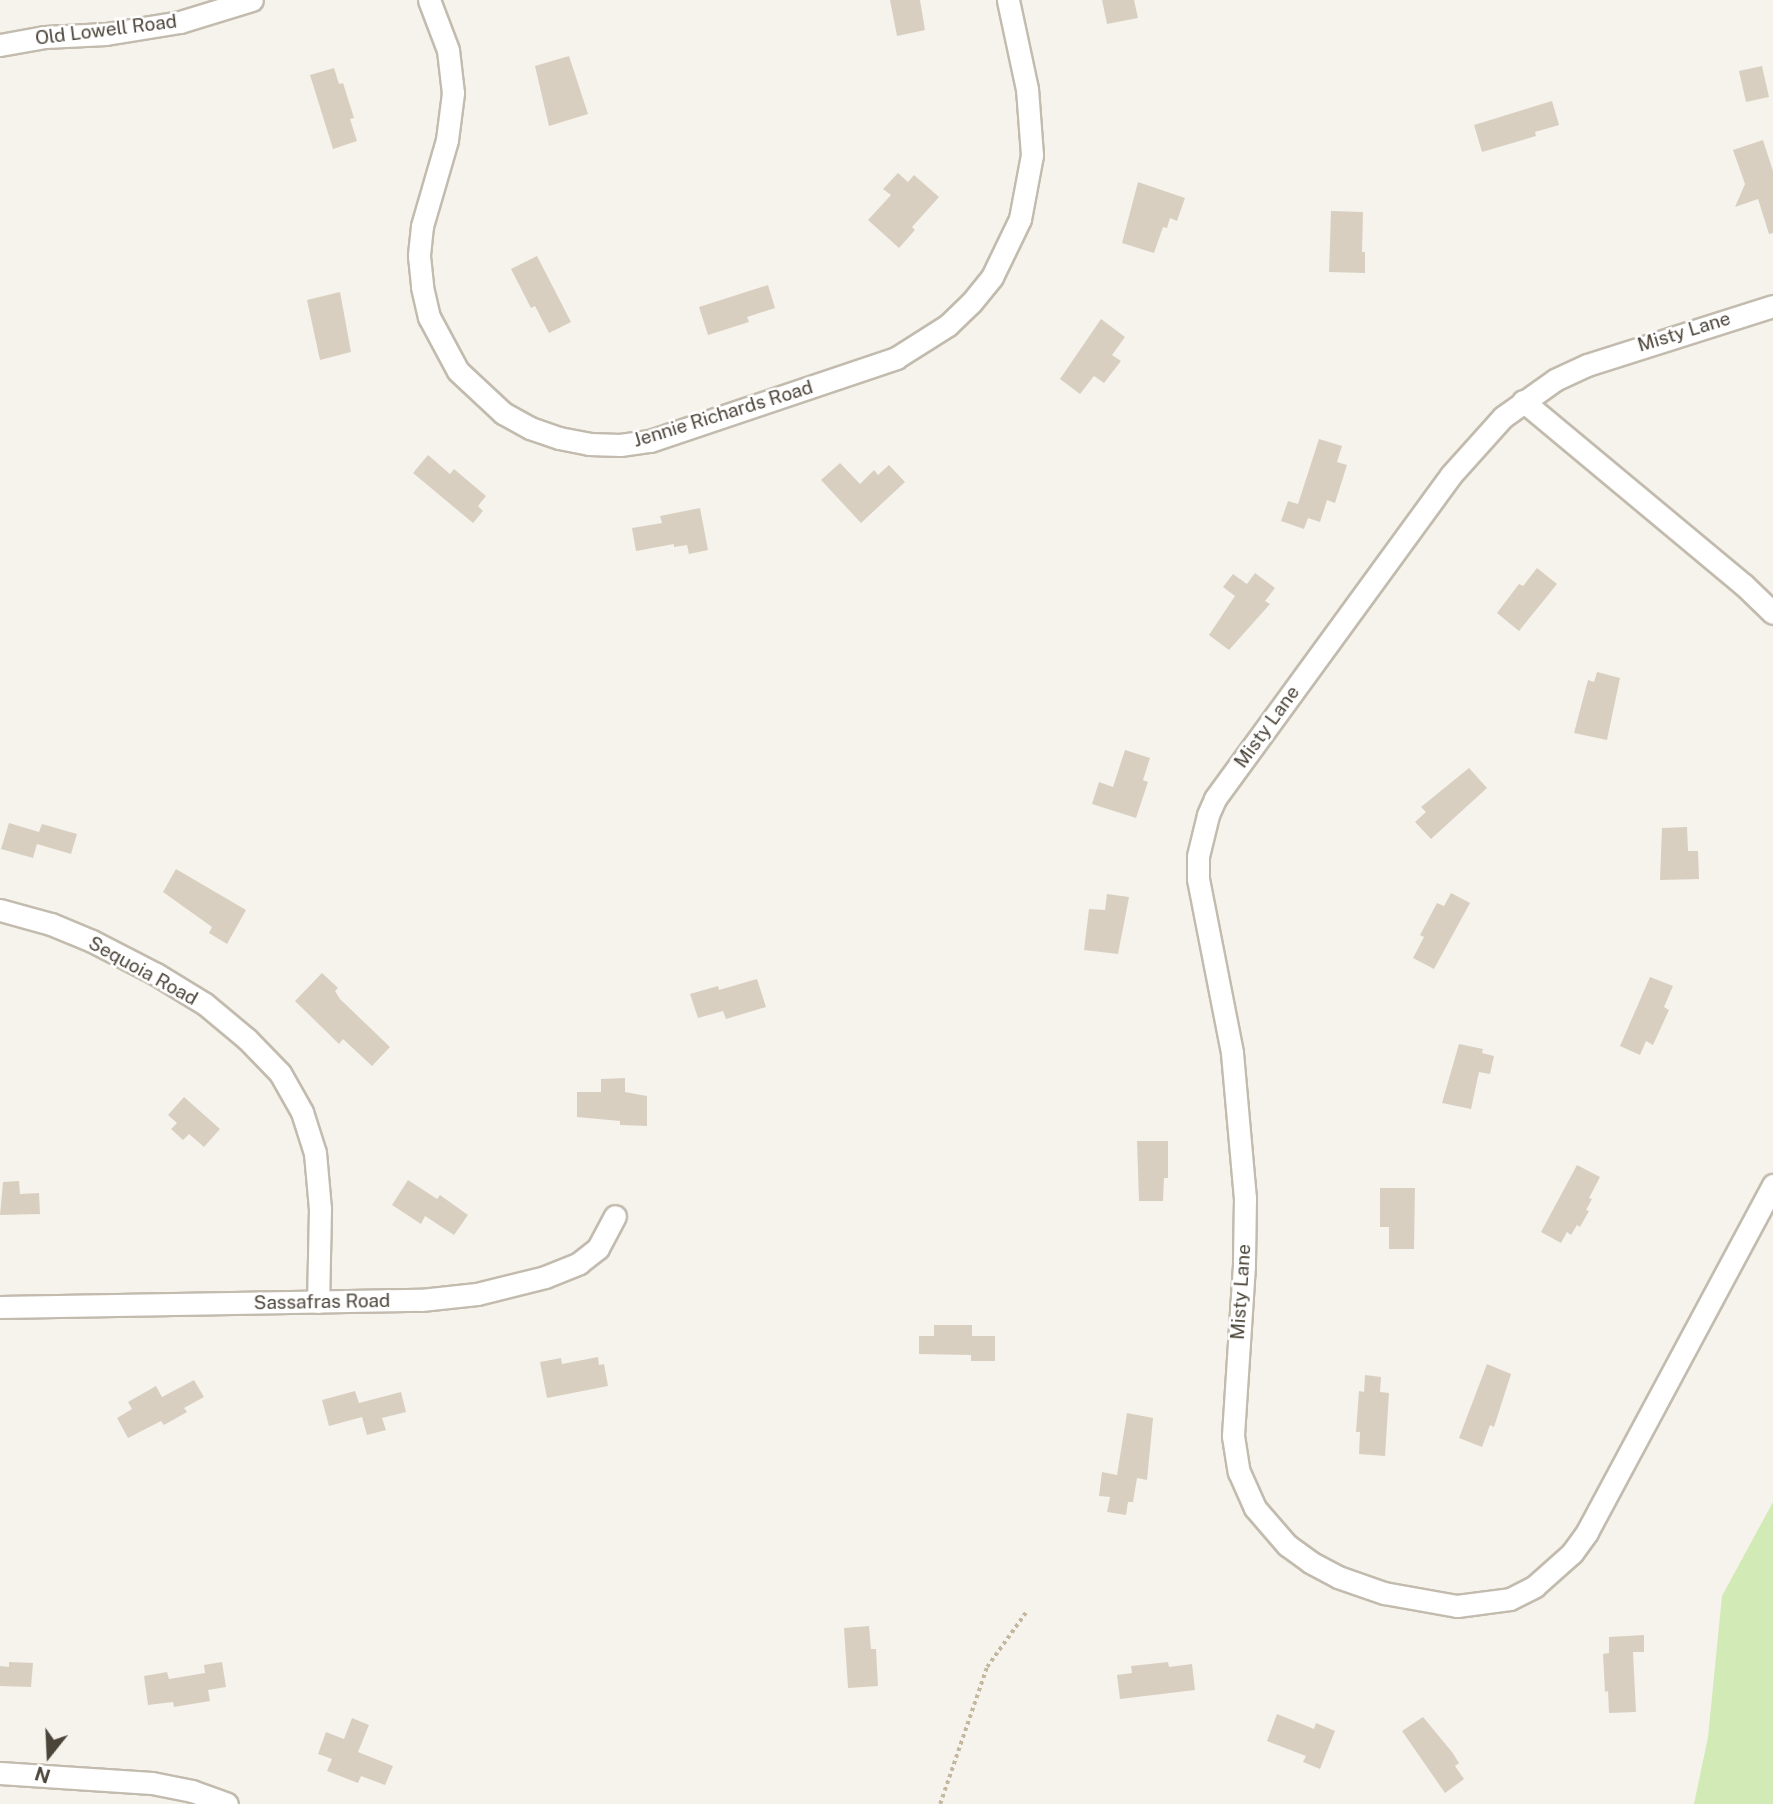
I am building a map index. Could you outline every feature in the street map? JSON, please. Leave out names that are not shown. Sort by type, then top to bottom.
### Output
[{"type":"street","name":"Old Lowell Road","points":[[0,45],[45,37],[106,34],[180,22],[252,0]]},
{"type":"street","name":"Jennie Richards Road","points":[[429,0],[448,50],[453,93],[447,140],[422,226],[419,256],[429,317],[458,371],[503,413],[559,438],[589,444],[620,445],[660,438],[896,359],[948,326],[971,303],[1008,249],[1020,219],[1030,177],[1031,123],[1027,89],[1008,0]]},
{"type":"street","name":"Misty Lane","points":[[1773,306],[1619,352],[1555,380],[1523,401],[1481,439],[1451,475],[1215,799],[1202,834],[1198,879],[1232,1053],[1245,1198],[1244,1265],[1232,1418],[1235,1454],[1245,1492],[1287,1545],[1310,1563],[1384,1593],[1457,1606],[1510,1599],[1535,1586],[1564,1562],[1587,1532],[1773,1185]]},
{"type":"street","points":[[1523,401],[1744,585],[1773,613]]},
{"type":"street","name":"Sequoia Road","points":[[0,910],[51,924],[92,941],[156,974],[215,1013],[247,1039],[280,1073],[302,1112],[315,1153],[320,1209],[318,1302]]},
{"type":"street","name":"Sassafras Road","points":[[0,1307],[421,1300],[510,1287],[579,1263],[598,1248],[615,1216]]},
{"type":"street","points":[[0,1773],[152,1783],[192,1791],[227,1804]]},
{"type":"path","points":[[940,1804],[987,1667],[1027,1611]]},
{"type":"green space","points":[[1773,1502],[1773,1804],[1694,1804],[1708,1737],[1722,1596]]},
{"type":"building","points":[[890,0],[920,0],[925,30],[897,36]]},
{"type":"building","points":[[1102,0],[1134,0],[1138,18],[1107,24]]},
{"type":"building","points":[[569,56],[588,114],[549,126],[535,66]]},
{"type":"building","points":[[1762,66],[1769,97],[1746,102],[1739,71]]},
{"type":"building","points":[[334,68],[339,84],[343,83],[354,118],[350,119],[357,141],[333,149],[310,75]]},
{"type":"building","points":[[1552,101],[1559,125],[1535,132],[1536,136],[1482,152],[1474,125]]},
{"type":"building","points":[[1763,140],[1773,171],[1773,233],[1769,234],[1758,199],[1735,207],[1745,184],[1733,150]]},
{"type":"building","points":[[898,173],[908,182],[914,175],[939,197],[912,227],[915,230],[899,248],[868,220],[891,195],[883,189]]},
{"type":"building","points":[[1138,182],[1185,198],[1177,221],[1170,218],[1167,228],[1163,227],[1154,253],[1122,243]]},
{"type":"building","points":[[1331,211],[1363,212],[1362,252],[1365,252],[1365,273],[1329,272]]},
{"type":"building","points":[[537,256],[571,322],[549,333],[535,306],[531,308],[511,269]]},
{"type":"building","points":[[768,285],[775,308],[747,317],[749,322],[708,335],[699,307]]},
{"type":"building","points":[[340,292],[351,352],[320,360],[307,300]]},
{"type":"building","points":[[1101,319],[1125,337],[1112,355],[1121,361],[1104,383],[1094,376],[1080,394],[1060,379]]},
{"type":"building","points":[[1319,439],[1342,446],[1337,462],[1347,465],[1335,503],[1327,500],[1320,522],[1308,518],[1304,529],[1281,521],[1288,501],[1298,504]]},
{"type":"building","points":[[428,455],[450,474],[454,469],[486,496],[478,506],[483,511],[473,523],[413,473]]},
{"type":"building","points":[[840,463],[860,484],[874,470],[878,475],[889,465],[905,482],[861,523],[821,480]]},
{"type":"building","points":[[700,508],[708,550],[689,554],[687,545],[674,547],[674,544],[636,551],[632,528],[662,523],[660,516]]},
{"type":"building","points":[[1537,568],[1557,584],[1519,631],[1497,613],[1519,584],[1523,586]]},
{"type":"building","points":[[1255,573],[1275,588],[1265,601],[1270,604],[1229,650],[1209,635],[1235,596],[1223,587],[1233,574],[1247,584]]},
{"type":"building","points":[[1597,672],[1620,678],[1607,740],[1574,733],[1588,680],[1594,682]]},
{"type":"building","points":[[1125,750],[1150,758],[1143,780],[1148,782],[1136,818],[1092,804],[1099,782],[1113,787]]},
{"type":"building","points":[[1469,768],[1487,788],[1431,839],[1415,822],[1426,812],[1421,807]]},
{"type":"building","points":[[9,823],[39,832],[42,824],[77,834],[71,854],[37,844],[33,858],[1,849]]},
{"type":"building","points":[[1687,827],[1688,851],[1698,851],[1699,879],[1660,880],[1662,828]]},
{"type":"building","points":[[176,869],[246,910],[227,944],[209,933],[212,927],[163,892]]},
{"type":"building","points":[[1451,893],[1470,903],[1434,969],[1413,958],[1424,937],[1420,935],[1437,903],[1444,906]]},
{"type":"building","points":[[1107,894],[1129,897],[1118,954],[1084,950],[1089,909],[1105,910]]},
{"type":"building","points":[[322,973],[338,988],[335,991],[340,999],[390,1047],[372,1066],[343,1039],[339,1044],[295,1001]]},
{"type":"building","points":[[1650,977],[1673,986],[1664,1007],[1669,1010],[1653,1045],[1646,1041],[1640,1055],[1620,1046]]},
{"type":"building","points":[[757,979],[766,1007],[726,1019],[723,1011],[698,1018],[690,994],[718,986],[719,990]]},
{"type":"building","points":[[1459,1044],[1483,1049],[1482,1053],[1494,1056],[1490,1074],[1479,1072],[1471,1109],[1442,1103]]},
{"type":"building","points":[[625,1078],[625,1092],[647,1096],[647,1126],[620,1125],[620,1121],[577,1117],[577,1092],[601,1092],[601,1079]]},
{"type":"building","points":[[184,1097],[220,1129],[204,1147],[189,1134],[183,1140],[171,1129],[177,1123],[168,1115]]},
{"type":"building","points":[[1137,1141],[1168,1141],[1168,1178],[1164,1178],[1163,1201],[1139,1201]]},
{"type":"building","points":[[1577,1165],[1600,1177],[1589,1198],[1592,1199],[1586,1210],[1589,1211],[1580,1227],[1577,1225],[1571,1235],[1567,1232],[1561,1243],[1541,1232]]},
{"type":"building","points":[[408,1180],[437,1199],[440,1195],[468,1215],[454,1235],[425,1216],[421,1224],[392,1205]]},
{"type":"building","points":[[19,1181],[20,1194],[39,1193],[40,1214],[0,1215],[3,1182]]},
{"type":"building","points":[[1380,1188],[1415,1188],[1414,1249],[1389,1249],[1389,1227],[1380,1227]]},
{"type":"building","points":[[934,1325],[972,1325],[972,1336],[995,1336],[995,1361],[971,1361],[971,1355],[919,1354],[919,1336],[934,1336]]},
{"type":"building","points":[[598,1357],[599,1365],[604,1364],[608,1386],[547,1398],[540,1362],[561,1358],[562,1364]]},
{"type":"building","points":[[1487,1364],[1511,1374],[1494,1427],[1490,1425],[1482,1447],[1459,1438]]},
{"type":"building","points":[[1365,1375],[1381,1377],[1380,1392],[1389,1393],[1385,1456],[1359,1454],[1360,1432],[1356,1432],[1359,1391],[1364,1392]]},
{"type":"building","points":[[194,1380],[204,1397],[184,1408],[187,1412],[164,1425],[161,1421],[128,1438],[117,1418],[132,1409],[128,1402],[156,1386],[162,1397]]},
{"type":"building","points":[[355,1391],[359,1403],[401,1392],[406,1412],[382,1418],[386,1430],[367,1435],[362,1417],[329,1426],[322,1400]]},
{"type":"building","points":[[1127,1413],[1153,1418],[1147,1480],[1137,1478],[1133,1502],[1128,1502],[1126,1515],[1107,1512],[1110,1497],[1099,1496],[1102,1472],[1117,1475]]},
{"type":"building","points":[[869,1626],[871,1649],[876,1649],[878,1686],[848,1688],[844,1628]]},
{"type":"building","points":[[1644,1635],[1644,1652],[1633,1652],[1636,1712],[1609,1713],[1603,1654],[1609,1653],[1609,1637]]},
{"type":"building","points":[[9,1662],[33,1663],[31,1687],[0,1686],[0,1666],[9,1667]]},
{"type":"building","points":[[222,1662],[226,1687],[208,1690],[210,1701],[174,1707],[173,1702],[148,1705],[144,1676],[167,1672],[169,1679],[205,1673],[204,1665]]},
{"type":"building","points":[[1168,1662],[1169,1667],[1192,1664],[1195,1690],[1120,1699],[1117,1675],[1132,1673],[1131,1666]]},
{"type":"building","points":[[1277,1714],[1314,1729],[1316,1723],[1335,1731],[1320,1769],[1303,1762],[1306,1756],[1267,1741]]},
{"type":"building","points":[[1423,1717],[1452,1752],[1459,1763],[1455,1766],[1464,1779],[1445,1793],[1402,1731]]},
{"type":"building","points":[[352,1718],[369,1725],[358,1752],[393,1766],[385,1785],[361,1776],[358,1783],[327,1771],[332,1759],[318,1754],[326,1732],[344,1739]]}]
